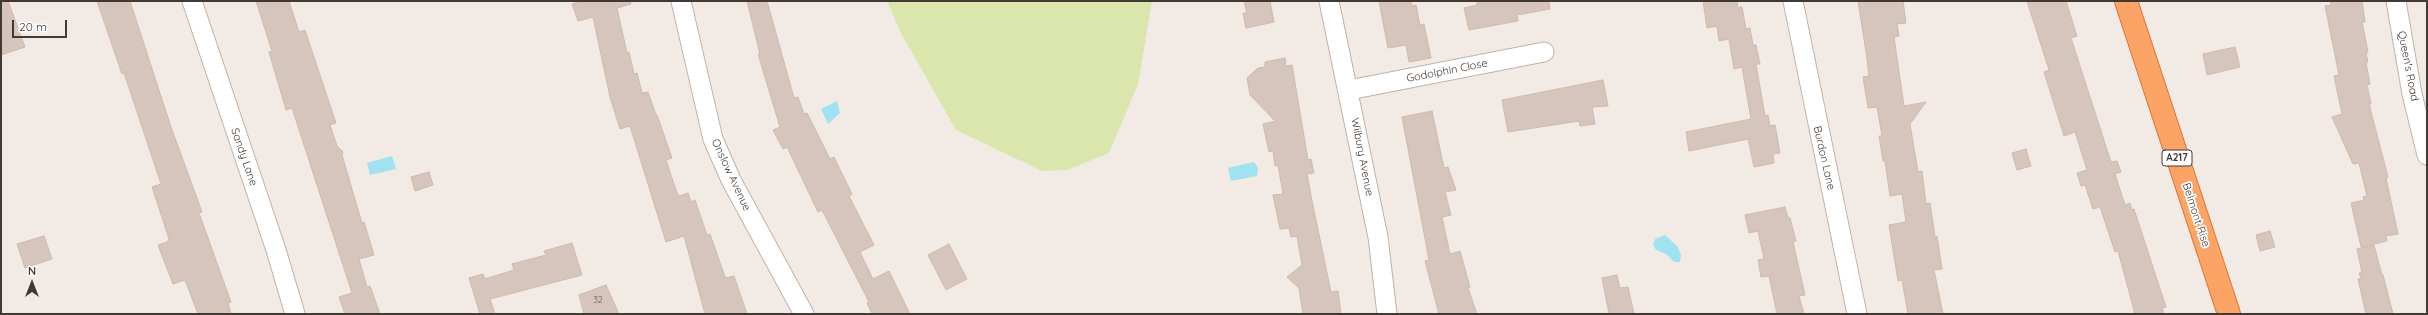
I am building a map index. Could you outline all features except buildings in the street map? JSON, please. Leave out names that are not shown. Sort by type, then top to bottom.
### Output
[{"type":"highway","name":"Belmont Rise","points":[[2126,1],[2228,314]]},
{"type":"street","name":"Sandy Lane","points":[[192,1],[276,250],[295,314]]},
{"type":"street","name":"Onslow Avenue","points":[[681,1],[713,139],[731,180],[804,314]]},
{"type":"street","name":"Wilbury Avenue","points":[[1329,1],[1349,90],[1378,237],[1387,314]]},
{"type":"street","name":"Burdon Lane","points":[[1793,1],[1857,314]]},
{"type":"street","name":"Queen's Road","points":[[2396,1],[2412,94],[2427,155]]},
{"type":"street","name":"Godolphin Close","points":[[1349,90],[1544,52]]},
{"type":"green space","points":[[887,1],[1152,1],[1138,84],[1109,153],[1067,170],[1042,171],[956,130],[901,33]]},
{"type":"water","points":[[837,101],[840,113],[828,124],[821,109]]},
{"type":"water","points":[[392,156],[396,169],[370,175],[367,163]]},
{"type":"water","points":[[1254,162],[1258,168],[1257,176],[1231,181],[1228,168]]},
{"type":"water","points":[[1665,235],[1678,247],[1681,255],[1680,262],[1674,262],[1666,254],[1656,250],[1653,244],[1655,239]]}]
